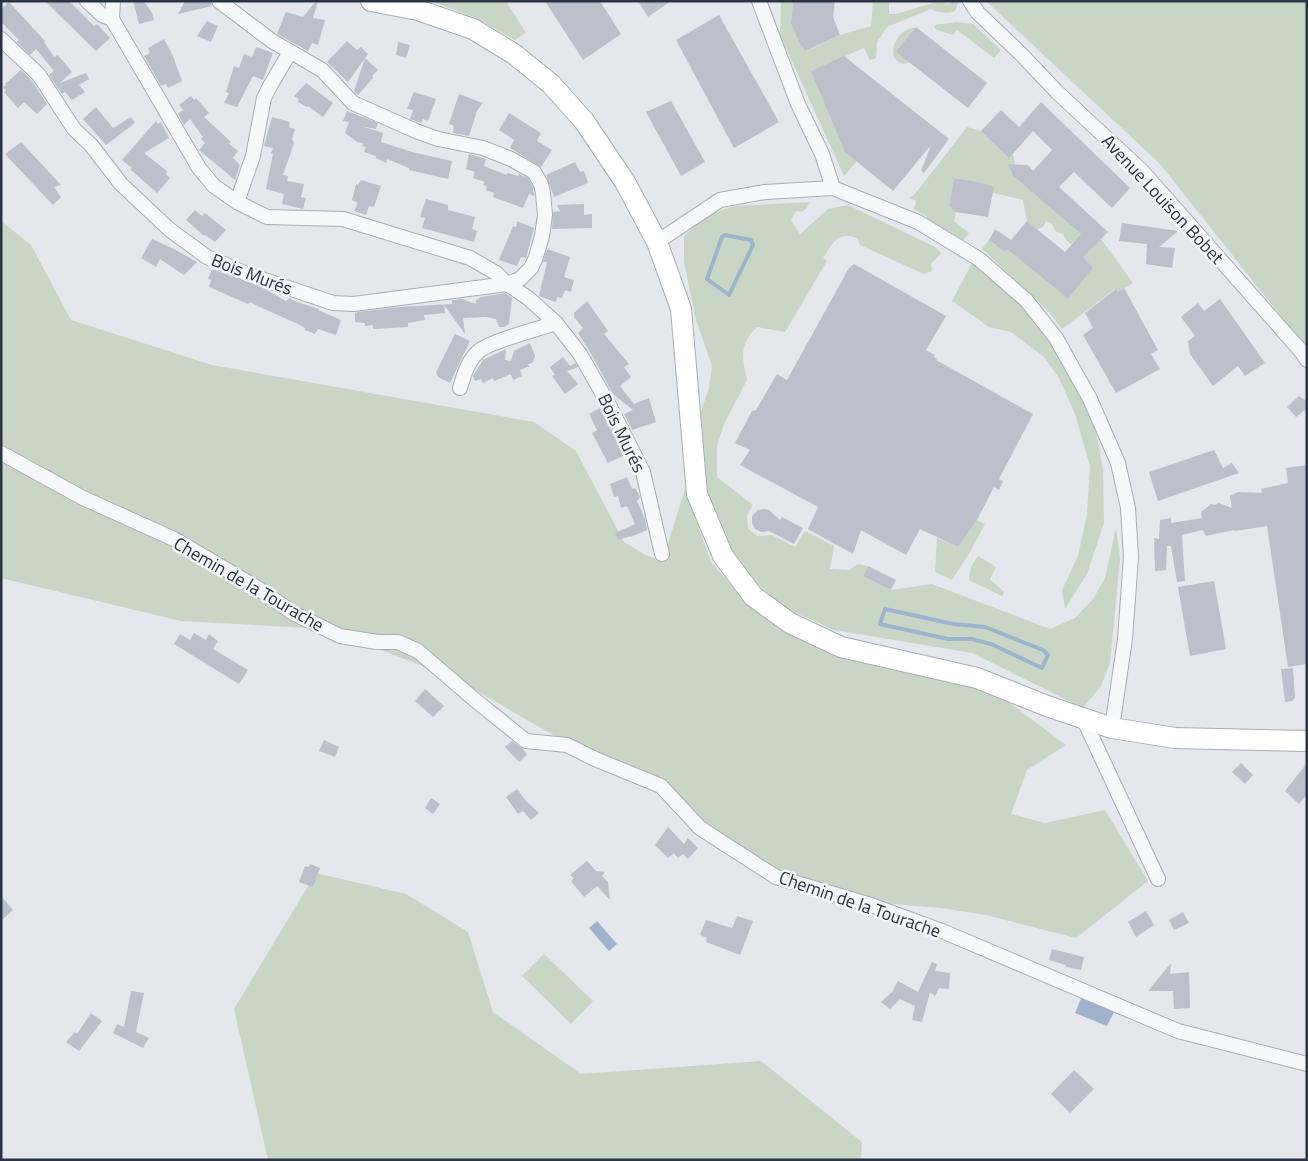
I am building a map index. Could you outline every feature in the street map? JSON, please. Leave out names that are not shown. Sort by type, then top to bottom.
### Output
[{"type":"street","name":"Bois Murés","points":[[87,1],[102,15],[112,19],[199,168],[214,186],[237,202],[267,217],[343,218],[470,258],[496,273],[506,284],[528,298],[556,323],[580,354],[608,403],[643,472],[662,554]]},
{"type":"street","points":[[112,1],[112,19]]},
{"type":"street","name":"Bois Murés","points":[[1,39],[39,75],[74,129],[91,146],[121,184],[170,230],[207,257],[247,274],[333,303],[354,304],[506,284],[520,279],[531,268],[542,236],[545,215],[541,184],[534,172],[511,159],[483,148],[438,139],[354,103],[322,70],[272,40],[219,1]]},
{"type":"street","points":[[371,1],[418,10],[473,29],[514,54],[551,84],[584,121],[624,182],[657,242],[681,309],[697,494],[723,556],[754,596],[790,623],[841,647],[977,678],[1112,728],[1176,738],[1307,741]]},
{"type":"street","name":"Avenue Louison Bobet","points":[[970,1],[978,13],[1022,55],[1056,92],[1142,171],[1307,360]]},
{"type":"street","points":[[761,3],[798,104],[822,154],[833,188]]},
{"type":"street","points":[[237,202],[253,156],[264,98],[290,52]]},
{"type":"street","points":[[657,242],[720,200],[765,192],[795,192],[833,188],[918,222],[979,259],[1026,300],[1056,338],[1090,399],[1118,463],[1128,508],[1131,557],[1125,639],[1112,728]]},
{"type":"street","points":[[460,388],[467,366],[479,351],[493,344],[556,323]]},
{"type":"street","name":"Chemin de la Tourache","points":[[1,453],[83,498],[174,539],[256,587],[293,613],[340,636],[377,642],[398,642],[418,652],[526,741],[567,745],[595,759],[661,786],[700,828],[776,877],[872,905],[942,931],[1178,1030],[1307,1064]]},
{"type":"street","points":[[1083,718],[1158,879]]},
{"type":"green space","points":[[436,1],[506,1],[526,33],[515,40],[476,18],[436,3]]},
{"type":"green space","points":[[781,1],[793,1],[791,24],[801,46],[806,51],[840,35],[871,26],[873,1],[889,1],[889,14],[896,14],[939,1],[943,1],[946,4],[959,1],[955,11],[943,13],[931,9],[887,27],[877,42],[876,58],[870,60],[864,48],[811,71],[857,161],[844,176],[780,35]]},
{"type":"green space","points":[[986,1],[1307,1],[1307,349],[1160,164]]},
{"type":"green space","points":[[957,22],[973,24],[1001,50],[994,58],[957,30],[953,35],[934,28],[936,25]]},
{"type":"green space","points":[[915,28],[909,62],[904,64],[898,62],[893,53],[895,42],[902,33]]},
{"type":"green space","points":[[967,127],[981,131],[1013,154],[1015,164],[1009,166],[1013,176],[1094,245],[1101,239],[1133,283],[1118,292],[1115,289],[1062,329],[1049,312],[982,249],[989,240],[995,245],[1007,249],[1068,299],[1093,268],[1082,257],[1076,240],[1071,244],[1063,234],[1055,231],[1052,224],[1046,221],[1043,227],[1037,229],[1027,221],[1023,200],[993,193],[979,182],[954,178],[949,206],[956,212],[954,221],[969,233],[962,242],[927,224],[927,217],[914,209],[916,201],[909,198],[915,194]]},
{"type":"green space","points":[[809,202],[807,208],[802,212],[796,211],[791,220],[800,234],[828,209],[848,205],[935,247],[941,253],[931,264],[932,271],[924,274],[860,245],[857,238],[845,236],[833,243],[823,258],[827,261],[785,332],[757,327],[747,339],[743,358],[747,380],[724,424],[717,446],[717,477],[753,505],[747,515],[748,529],[758,536],[772,535],[795,547],[805,531],[834,546],[830,569],[849,570],[858,564],[868,566],[863,576],[891,590],[932,584],[1050,629],[1075,618],[1093,599],[1105,578],[1116,528],[1120,559],[1110,663],[1101,686],[1083,708],[972,653],[834,630],[787,609],[750,578],[722,539],[708,496],[698,447],[700,414],[709,388],[712,366],[696,320],[684,262],[684,236],[707,215],[734,206]]},
{"type":"green space","points":[[1,221],[31,245],[71,320],[212,365],[534,422],[576,451],[624,542],[645,555],[657,559],[667,547],[685,489],[711,562],[751,608],[799,638],[994,691],[1066,745],[1027,770],[1011,814],[1045,823],[1105,810],[1148,881],[1076,938],[986,915],[941,908],[869,902],[792,880],[755,863],[650,776],[577,743],[555,736],[456,679],[327,629],[181,621],[1,578]]},
{"type":"green space","points":[[973,261],[1021,303],[1057,349],[1094,419],[1103,470],[1104,523],[1087,574],[1065,609],[1062,590],[1078,556],[1087,514],[1090,466],[1075,414],[1059,378],[1044,357],[1011,332],[989,327],[952,301]]},
{"type":"green space","points":[[977,520],[985,524],[952,580],[935,572],[937,538],[958,547]]},
{"type":"green space","points":[[978,556],[996,567],[990,579],[1004,592],[1002,596],[969,580],[971,566]]},
{"type":"green space","points":[[316,873],[406,894],[468,932],[493,1012],[581,1074],[761,1061],[862,1142],[861,1160],[268,1160],[234,1009]]},
{"type":"green space","points":[[544,954],[593,1001],[571,1024],[522,976]]},
{"type":"water","points":[[597,921],[617,944],[609,951],[589,928]]},
{"type":"water","points":[[1082,996],[1115,1010],[1107,1026],[1075,1013]]},
{"type":"building","points":[[45,1],[69,1],[94,26],[97,24],[110,38],[96,51]]},
{"type":"building","points":[[133,1],[144,1],[154,20],[139,24]]},
{"type":"building","points":[[185,1],[210,1],[212,6],[178,14]]},
{"type":"building","points":[[318,1],[313,18],[325,20],[318,45],[312,43],[308,51],[277,34],[286,12],[303,17]]},
{"type":"building","points":[[545,1],[600,1],[621,34],[583,60]]},
{"type":"building","points":[[638,1],[671,1],[648,17]]},
{"type":"building","points":[[793,1],[835,1],[833,17],[840,35],[805,51],[791,24]]},
{"type":"building","points":[[9,2],[45,41],[54,57],[58,55],[72,72],[60,83],[86,73],[89,79],[79,85],[85,92],[72,100],[65,92],[62,94],[49,75],[54,71],[36,49],[30,55],[17,42],[19,40],[1,22],[1,9]]},
{"type":"building","points":[[719,15],[779,122],[734,148],[676,40]]},
{"type":"building","points":[[207,21],[218,26],[211,42],[197,36]]},
{"type":"building","points":[[916,27],[987,83],[968,108],[896,52]]},
{"type":"building","points":[[164,39],[173,56],[182,81],[168,88],[166,84],[161,86],[144,56],[150,53],[148,48]]},
{"type":"building","points":[[347,41],[357,50],[361,47],[368,54],[348,82],[327,62]]},
{"type":"building","points":[[398,42],[410,45],[406,58],[396,55]]},
{"type":"building","points":[[256,47],[273,53],[263,80],[253,76],[237,107],[224,103],[229,93],[226,92],[234,66],[239,68],[244,54],[252,57]]},
{"type":"building","points":[[844,56],[949,139],[924,173],[921,171],[931,145],[893,191],[845,152],[811,71]]},
{"type":"building","points":[[365,58],[378,70],[358,95],[354,91]]},
{"type":"building","points":[[21,70],[32,81],[47,104],[37,114],[24,102],[18,108],[4,92],[6,91],[3,87],[5,84]]},
{"type":"building","points":[[306,83],[333,103],[323,117],[308,106],[298,102],[299,99],[294,96]]},
{"type":"building","points":[[414,92],[436,99],[428,121],[423,119],[421,123],[410,119],[413,110],[407,109]]},
{"type":"building","points":[[459,94],[483,103],[476,112],[469,136],[453,133],[454,126],[449,124]]},
{"type":"building","points":[[191,96],[194,100],[196,98],[209,113],[204,117],[238,151],[233,158],[240,165],[235,180],[199,150],[205,143],[201,139],[203,137],[190,119],[184,125],[178,114],[183,110],[179,105]]},
{"type":"building","points":[[671,101],[705,162],[681,176],[646,112]]},
{"type":"building","points":[[1041,102],[1130,188],[1112,208],[1074,172],[1059,187],[1108,232],[1083,257],[1093,268],[1068,299],[1007,249],[1005,252],[989,240],[995,229],[1011,240],[1027,221],[1065,252],[1081,234],[1013,176],[1008,164],[1028,165],[1033,171],[1052,150],[1033,131],[1009,158],[981,131],[1001,110],[1019,127]]},
{"type":"building","points":[[96,107],[113,128],[131,117],[135,123],[106,145],[83,119]]},
{"type":"building","points":[[347,111],[378,123],[376,129],[361,126],[383,133],[381,142],[412,152],[452,161],[448,179],[409,170],[409,168],[387,159],[386,163],[376,158],[376,156],[364,152],[366,147],[362,146],[363,143],[357,142],[345,133],[349,122],[343,121]]},
{"type":"building","points":[[509,113],[541,133],[537,141],[552,150],[541,167],[510,148],[514,140],[499,130]]},
{"type":"building","points":[[272,117],[290,122],[289,127],[295,129],[292,139],[294,143],[283,175],[288,176],[287,181],[304,184],[301,197],[306,198],[303,209],[282,204],[284,194],[266,189],[273,148],[264,146]]},
{"type":"building","points":[[156,121],[158,124],[161,122],[169,138],[144,153],[167,171],[166,174],[170,178],[157,193],[122,160]]},
{"type":"building","points":[[21,142],[61,185],[54,187],[61,197],[53,205],[5,154]]},
{"type":"building","points":[[469,154],[486,159],[484,166],[507,175],[507,173],[518,176],[519,174],[528,178],[533,187],[534,196],[529,194],[523,208],[493,197],[494,193],[486,190],[487,186],[483,185],[485,182],[473,178],[475,172],[466,169]]},
{"type":"building","points":[[575,162],[580,172],[584,171],[588,183],[554,197],[546,175]]},
{"type":"building","points":[[954,178],[979,182],[994,187],[988,217],[956,212],[949,206]]},
{"type":"building","points":[[361,180],[381,186],[374,207],[369,206],[366,215],[354,211],[358,203],[352,200],[356,184],[358,185]]},
{"type":"building","points":[[426,199],[448,205],[448,210],[475,217],[472,229],[477,231],[474,242],[422,228],[425,218],[420,217]]},
{"type":"building","points":[[584,204],[584,215],[592,214],[592,228],[552,229],[553,212],[560,211],[557,205]]},
{"type":"building","points":[[195,210],[202,216],[205,213],[226,230],[215,242],[203,235],[186,220]]},
{"type":"building","points":[[517,221],[534,228],[526,258],[521,257],[517,266],[499,260],[513,226],[516,227]]},
{"type":"building","points":[[1122,223],[1178,231],[1159,247],[1175,248],[1172,268],[1146,264],[1147,244],[1119,241]]},
{"type":"building","points":[[152,239],[197,262],[184,275],[160,259],[156,267],[141,258]]},
{"type":"building","points":[[547,249],[570,257],[564,277],[574,280],[571,292],[565,290],[562,298],[557,297],[556,302],[539,296],[547,262],[543,262]]},
{"type":"building","points":[[854,264],[946,316],[926,350],[935,355],[936,360],[1033,414],[999,479],[1003,481],[999,490],[994,487],[977,520],[958,547],[920,529],[906,555],[861,530],[853,554],[808,529],[818,507],[740,465],[750,450],[735,443],[752,411],[756,410],[777,374],[787,380],[849,268]]},
{"type":"building","points":[[212,269],[265,289],[286,301],[290,298],[341,320],[336,335],[318,329],[315,334],[250,302],[248,304],[209,287],[211,280],[208,279]]},
{"type":"building","points":[[1124,288],[1158,350],[1151,354],[1160,369],[1116,393],[1083,335],[1093,328],[1085,313],[1116,289],[1118,292]]},
{"type":"building","points":[[505,293],[512,298],[509,324],[504,327],[499,327],[496,319],[486,317],[463,318],[465,334],[444,305],[445,313],[424,315],[425,320],[408,323],[408,327],[373,329],[373,325],[365,326],[365,323],[355,322],[355,313],[358,312],[452,304],[452,300],[462,299],[476,304],[476,300],[481,297]]},
{"type":"building","points":[[1220,299],[1265,363],[1245,376],[1238,366],[1213,386],[1190,354],[1188,341],[1195,336],[1181,317],[1198,303],[1204,311]]},
{"type":"building","points":[[587,301],[608,331],[604,334],[629,364],[624,367],[631,377],[620,386],[634,404],[649,398],[656,422],[632,430],[624,414],[633,410],[613,394],[578,333],[583,328],[574,317],[574,313]]},
{"type":"building","points":[[455,334],[470,341],[450,383],[438,377],[436,372]]},
{"type":"building","points":[[530,343],[535,356],[533,362],[527,365],[530,366],[520,370],[522,376],[513,380],[511,374],[494,381],[493,378],[483,383],[481,379],[475,381],[473,376],[483,360],[506,349],[505,360],[511,361],[514,351]]},
{"type":"building","points":[[563,357],[570,366],[575,363],[578,367],[567,371],[578,384],[565,394],[552,376],[555,375],[550,367]]},
{"type":"building","points":[[1299,396],[1307,401],[1307,408],[1296,417],[1287,407]]},
{"type":"building","points":[[600,408],[625,455],[608,463],[592,433],[597,430],[589,414]]},
{"type":"building","points":[[1214,450],[1223,468],[1232,463],[1239,473],[1158,501],[1149,472]]},
{"type":"building","points":[[1307,465],[1307,664],[1288,667],[1267,526],[1206,536],[1203,530],[1182,535],[1185,581],[1177,582],[1171,546],[1167,546],[1166,570],[1155,571],[1154,538],[1159,539],[1160,520],[1171,518],[1171,523],[1202,518],[1201,512],[1211,504],[1219,503],[1232,508],[1230,496],[1238,492],[1262,493],[1261,489],[1288,483],[1286,468]]},
{"type":"building","points":[[627,477],[632,489],[635,488],[640,497],[637,501],[645,519],[647,530],[618,540],[615,533],[635,524],[627,506],[621,508],[618,496],[614,497],[610,484]]},
{"type":"building","points":[[758,510],[769,510],[780,520],[782,517],[803,528],[794,544],[769,531],[761,532],[755,529],[752,523],[752,516]]},
{"type":"building","points":[[868,566],[896,580],[891,590],[863,576]]},
{"type":"building","points":[[1214,581],[1226,649],[1190,656],[1178,587]]},
{"type":"building","points":[[194,633],[206,640],[209,634],[218,641],[213,649],[248,670],[239,684],[174,644],[180,634],[190,640]]},
{"type":"building","points":[[1293,668],[1295,698],[1292,701],[1285,702],[1281,669]]},
{"type":"building","points":[[425,689],[444,706],[433,717],[415,701]]},
{"type":"building","points":[[324,740],[339,747],[335,757],[319,751]]},
{"type":"building","points":[[512,741],[523,749],[527,755],[519,762],[505,747]]},
{"type":"building","points":[[1241,763],[1253,775],[1245,784],[1232,772]]},
{"type":"building","points":[[1307,763],[1307,795],[1299,804],[1285,791]]},
{"type":"building","points":[[517,789],[525,800],[539,813],[531,820],[523,811],[518,814],[506,797]]},
{"type":"building","points":[[431,798],[440,804],[433,814],[425,808]]},
{"type":"building","points":[[668,827],[684,844],[688,838],[698,848],[688,859],[683,854],[678,858],[674,853],[668,858],[655,845]]},
{"type":"building","points":[[587,861],[596,871],[605,872],[602,876],[608,882],[610,900],[597,886],[584,897],[571,881],[574,878],[570,875]]},
{"type":"building","points":[[310,864],[320,868],[313,887],[299,882],[305,866],[309,867]]},
{"type":"building","points":[[1,896],[13,910],[1,921]]},
{"type":"building","points":[[1146,911],[1154,925],[1136,937],[1128,922]]},
{"type":"building","points":[[1183,912],[1189,923],[1174,930],[1169,920]]},
{"type":"building","points":[[737,916],[753,921],[740,955],[706,942],[707,938],[700,935],[706,920],[732,928]]},
{"type":"building","points":[[1052,949],[1084,957],[1081,970],[1066,967],[1066,965],[1049,960]]},
{"type":"building","points":[[932,962],[937,964],[935,971],[950,973],[949,989],[939,988],[935,996],[930,992],[922,1022],[912,1020],[915,1006],[900,999],[890,1009],[881,1002],[892,992],[898,981],[918,992]]},
{"type":"building","points":[[1171,963],[1170,974],[1189,972],[1190,1008],[1174,1009],[1173,991],[1148,991]]},
{"type":"building","points":[[131,991],[144,993],[136,1032],[149,1038],[143,1048],[113,1033],[117,1024],[124,1027]]},
{"type":"building","points":[[91,1013],[102,1021],[79,1051],[66,1042],[75,1032],[77,1034]]},
{"type":"building","points":[[1074,1070],[1094,1089],[1070,1113],[1051,1094]]},
{"type":"waterway","points":[[725,235],[751,240],[753,245],[729,295],[707,279],[722,237],[725,235]]},
{"type":"waterway","points":[[885,609],[953,624],[985,627],[1043,650],[1048,655],[1042,668],[991,644],[972,639],[948,639],[880,624],[885,609]]}]
